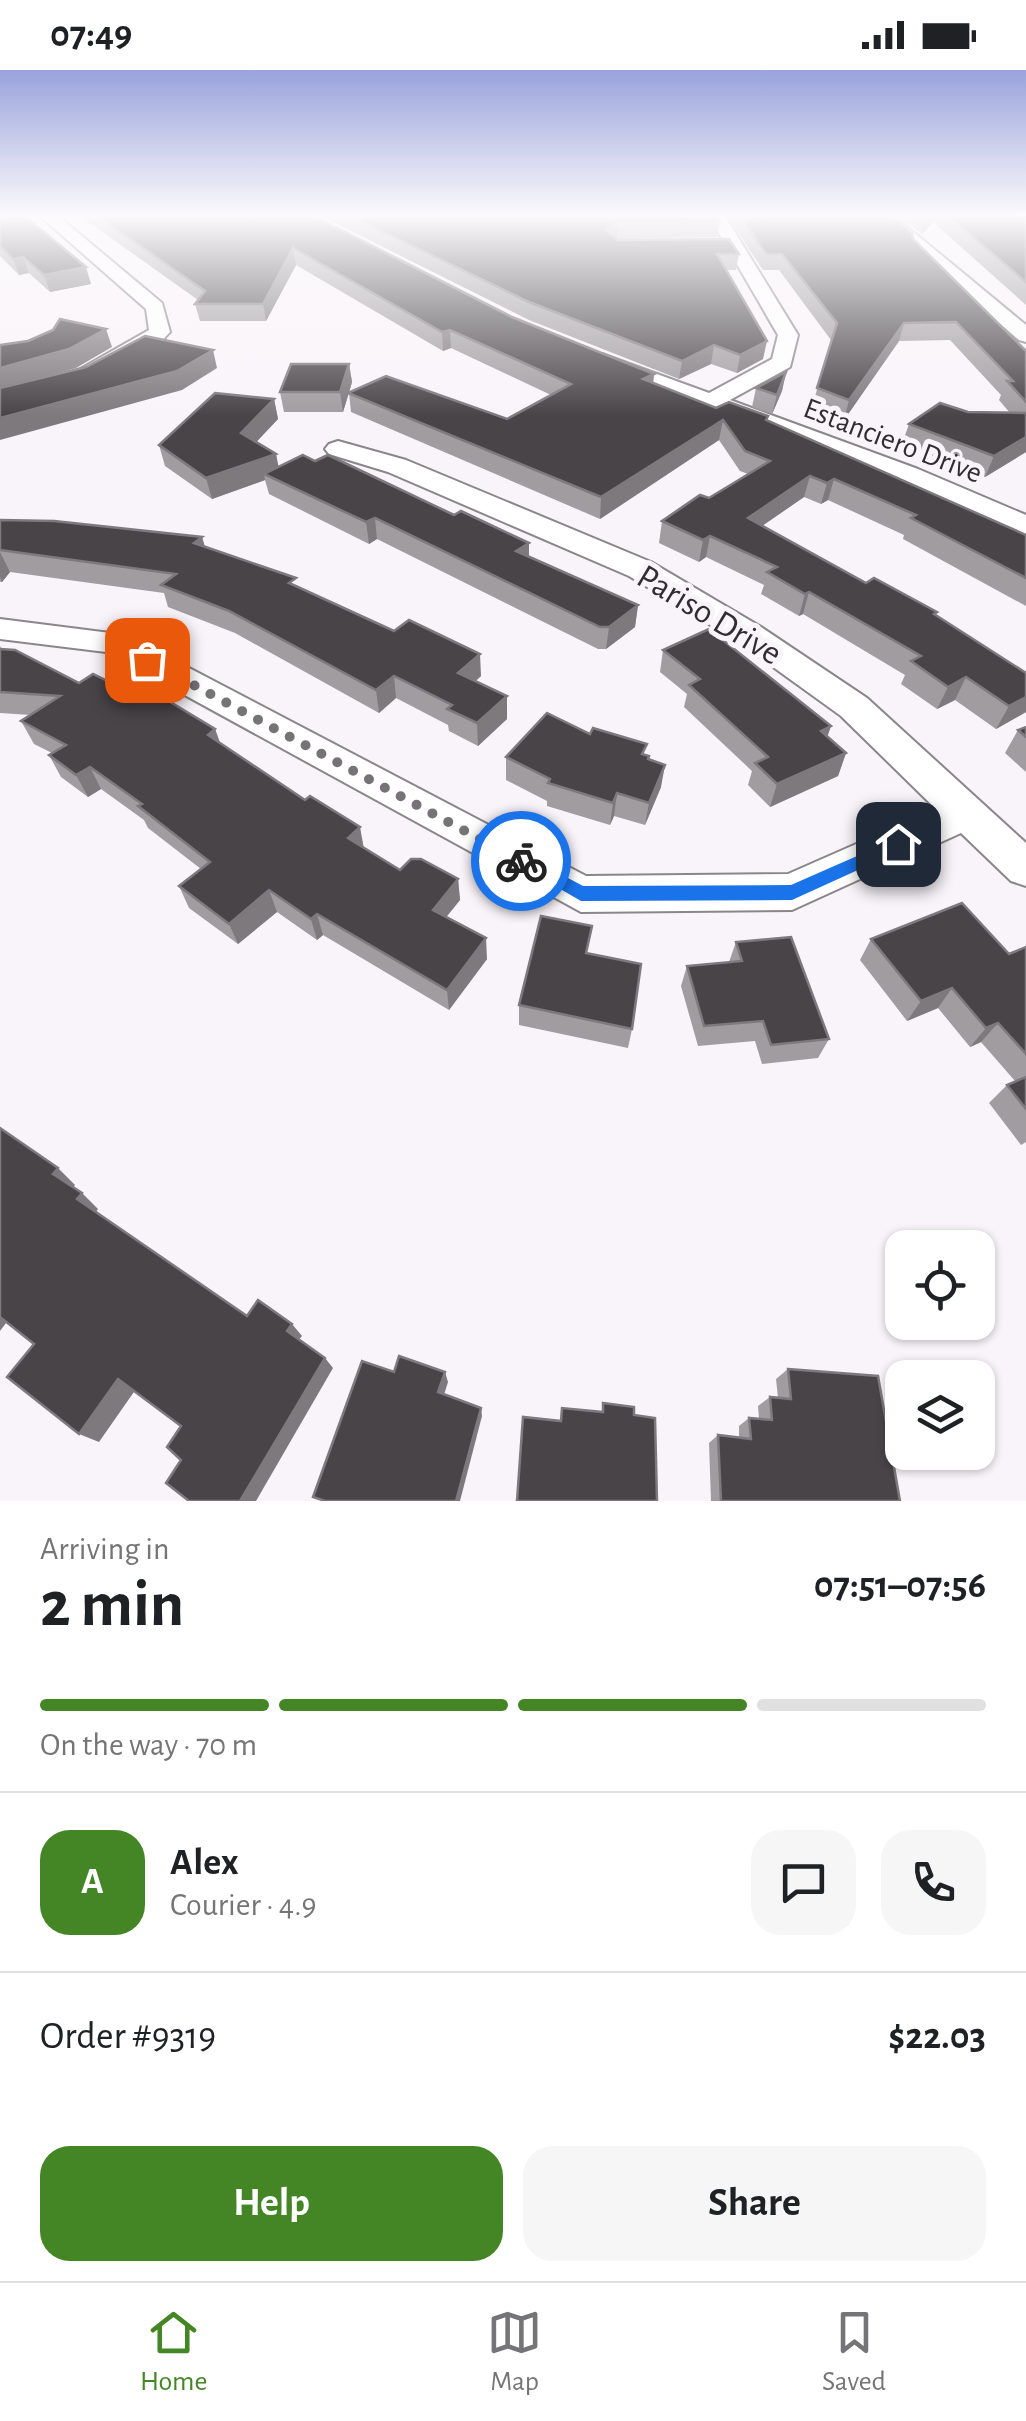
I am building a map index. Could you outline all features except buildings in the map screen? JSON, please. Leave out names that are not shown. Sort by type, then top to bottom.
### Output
[{"type":"street","points":[[0,400],[39,394],[113,366],[160,332],[154,308],[125,283]]},
{"type":"street","points":[[706,403],[782,362],[788,335],[751,283]]},
{"type":"street","points":[[963,283],[1026,336]]},
{"type":"street","name":"Estanciero Drive","points":[[588,355],[706,403],[909,475],[1026,525]]},
{"type":"street","name":"Pariso Drive","points":[[338,449],[397,466],[640,569],[749,634],[854,707],[1026,869]]},
{"type":"street","points":[[0,629],[114,642],[581,894],[792,892],[968,812]]},
{"type":"way so far","points":[[147,660],[521,861]]},
{"type":"route","points":[[521,861],[581,894],[792,892],[898,844]]}]
